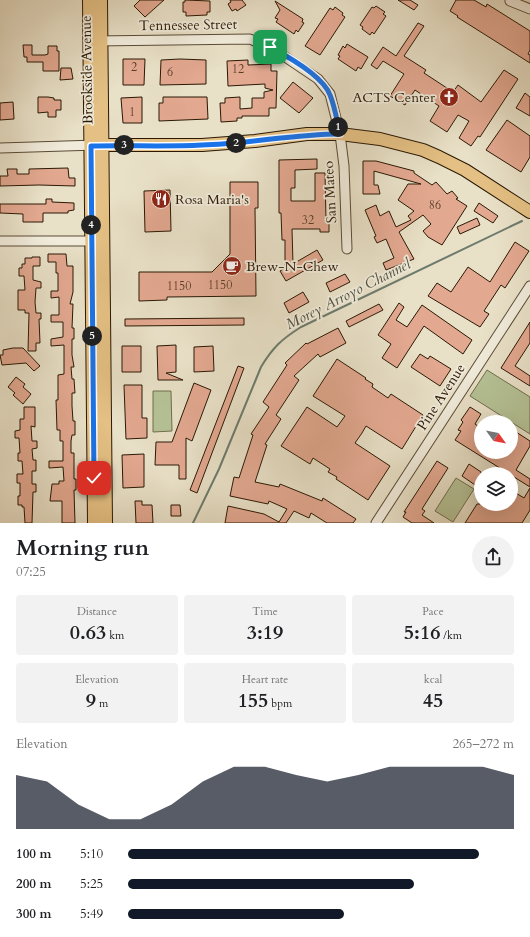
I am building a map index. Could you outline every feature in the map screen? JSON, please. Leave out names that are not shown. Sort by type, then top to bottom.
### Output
[{"type":"main road","name":"Brookside Avenue","points":[[90,0],[96,41]]},
{"type":"main road","name":"Brookside Avenue","points":[[94,523],[97,241],[96,41],[101,0]]},
{"type":"main road","points":[[97,146],[202,145],[255,141],[307,134],[340,134],[380,139],[423,150],[465,170],[530,212]]},
{"type":"main road","name":"Brookside Avenue","points":[[97,241],[106,523]]},
{"type":"street","points":[[510,2],[530,9]]},
{"type":"street","name":"Tennessee Street","points":[[96,41],[250,40],[263,44],[298,64],[325,85],[330,94],[340,134]]},
{"type":"street","name":"San Mateo","points":[[340,134],[344,166],[347,249]]},
{"type":"street","points":[[0,148],[97,146]]},
{"type":"street","points":[[0,241],[97,241]]},
{"type":"street","name":"Pine Avenue","points":[[376,523],[530,286]]},
{"type":"green space","points":[[487,370],[530,397],[530,434],[518,426],[518,415],[500,415],[470,396]]},
{"type":"green space","points":[[153,391],[171,391],[172,431],[153,432]]},
{"type":"green space","points":[[456,478],[474,489],[453,522],[435,511]]},
{"type":"building","points":[[140,0],[164,0],[145,17],[134,6]]},
{"type":"building","points":[[185,0],[210,1],[210,12],[207,12],[207,15],[186,16],[186,12],[183,12],[183,2],[185,2]]},
{"type":"building","points":[[230,0],[242,0],[246,5],[237,11],[236,9],[232,11],[228,4],[231,2]]},
{"type":"building","points":[[398,0],[410,0],[418,5],[414,10]]},
{"type":"building","points":[[456,0],[474,0],[486,7],[487,4],[530,31],[530,50],[528,54],[530,55],[530,63],[457,17],[458,16],[450,11]]},
{"type":"building","points":[[275,1],[303,19],[302,22],[304,23],[298,32],[296,30],[294,34],[276,22],[278,19],[275,18],[280,10]]},
{"type":"building","points":[[376,6],[385,12],[383,14],[386,16],[374,34],[372,32],[370,35],[362,29],[363,27],[360,25],[372,7],[374,8]]},
{"type":"building","points":[[335,7],[343,13],[342,15],[345,17],[320,55],[305,46],[330,8],[333,10]]},
{"type":"building","points":[[418,23],[424,26],[404,56],[426,70],[424,73],[453,92],[458,85],[481,102],[504,70],[518,79],[480,137],[478,136],[471,146],[459,138],[469,121],[458,115],[447,132],[430,121],[439,106],[415,90],[405,105],[390,96],[404,74],[383,61],[377,69],[371,65],[383,47],[396,56]]},
{"type":"building","points":[[347,44],[368,57],[361,69],[358,67],[356,71],[338,59],[340,56],[338,55],[343,46],[345,48]]},
{"type":"building","points":[[23,45],[32,45],[32,55],[48,54],[48,46],[57,46],[57,51],[59,51],[59,71],[43,71],[43,62],[27,62],[27,57],[24,57]]},
{"type":"building","points":[[123,59],[145,59],[144,85],[123,85]]},
{"type":"building","points":[[161,60],[206,60],[206,84],[160,85]]},
{"type":"building","points":[[248,60],[248,65],[271,64],[271,71],[277,71],[276,108],[269,108],[269,116],[242,116],[242,118],[237,118],[237,121],[221,122],[220,103],[225,103],[225,98],[240,97],[240,109],[252,108],[252,98],[264,98],[264,92],[273,90],[265,88],[265,84],[228,86],[227,61]]},
{"type":"building","points":[[61,68],[71,68],[73,79],[60,80]]},
{"type":"building","points":[[293,82],[313,98],[299,113],[280,98]]},
{"type":"building","points":[[525,93],[530,97],[530,116],[516,108]]},
{"type":"building","points":[[38,97],[48,97],[54,98],[54,100],[61,100],[61,110],[56,110],[56,117],[48,117],[48,112],[38,113]]},
{"type":"building","points":[[142,97],[142,123],[123,123],[121,98]]},
{"type":"building","points":[[163,97],[207,97],[208,119],[159,121],[159,103],[163,103]]},
{"type":"building","points":[[13,102],[14,119],[0,120],[0,103]]},
{"type":"building","points":[[507,120],[530,136],[530,157],[521,172],[486,150]]},
{"type":"building","points":[[317,159],[317,169],[295,170],[295,188],[291,188],[291,201],[315,201],[315,173],[325,173],[326,221],[329,221],[329,232],[320,232],[320,229],[292,229],[293,264],[317,250],[323,260],[286,281],[280,271],[285,268],[285,240],[282,240],[281,213],[279,213],[279,160]]},
{"type":"building","points":[[363,161],[376,161],[414,171],[414,173],[432,185],[436,182],[447,194],[452,191],[458,198],[456,199],[467,206],[442,245],[428,237],[423,231],[431,224],[423,215],[399,232],[414,259],[386,270],[383,263],[394,258],[386,239],[377,243],[374,237],[376,236],[365,210],[376,205],[380,216],[389,211],[396,227],[411,220],[408,216],[414,211],[398,200],[408,184],[421,184],[374,171],[374,185],[378,185],[380,194],[363,194]]},
{"type":"building","points":[[68,168],[69,178],[75,178],[75,186],[0,186],[0,176],[8,176],[7,169],[17,169],[17,174],[29,174],[29,169]]},
{"type":"building","points":[[230,182],[258,182],[258,208],[255,208],[256,296],[167,297],[167,300],[139,301],[139,272],[212,272],[230,254]]},
{"type":"building","points":[[170,190],[171,231],[145,232],[144,191]]},
{"type":"building","points":[[46,199],[52,199],[52,202],[74,203],[74,210],[68,211],[68,213],[43,213],[43,222],[23,222],[23,214],[0,213],[0,204],[46,204]]},
{"type":"building","points":[[479,203],[498,216],[493,223],[474,211]]},
{"type":"building","points":[[477,218],[480,225],[460,234],[457,227]]},
{"type":"building","points":[[515,242],[529,251],[505,288],[501,285],[484,311],[489,314],[480,327],[428,296],[437,283],[451,292],[468,267],[490,282]]},
{"type":"building","points":[[48,254],[66,254],[67,266],[73,266],[73,292],[70,304],[73,304],[72,328],[74,328],[72,355],[74,367],[71,367],[75,393],[72,393],[72,406],[73,421],[75,421],[75,435],[72,435],[71,453],[74,453],[74,479],[76,479],[76,490],[74,490],[75,523],[62,523],[62,501],[50,501],[52,484],[59,484],[59,481],[64,481],[63,467],[49,468],[49,461],[63,461],[63,441],[60,441],[60,430],[57,430],[56,400],[58,400],[58,375],[64,374],[64,345],[51,346],[51,339],[63,337],[63,322],[51,322],[51,315],[59,315],[59,297],[51,298],[51,291],[58,291],[58,273],[56,273],[56,262],[48,262]]},
{"type":"building","points":[[40,257],[40,266],[33,266],[33,280],[41,282],[41,288],[36,288],[35,302],[36,313],[41,313],[41,319],[39,319],[40,343],[36,343],[36,351],[28,351],[29,313],[25,313],[25,310],[18,310],[18,290],[25,290],[24,276],[19,276],[19,268],[22,268],[22,264],[25,264],[25,258]]},
{"type":"building","points":[[345,274],[350,282],[330,292],[326,283]]},
{"type":"building","points":[[303,292],[309,302],[289,313],[284,303]]},
{"type":"building","points":[[399,303],[404,307],[396,320],[407,327],[422,305],[472,340],[463,354],[424,326],[397,368],[382,358],[391,344],[378,335]]},
{"type":"building","points":[[379,304],[383,310],[349,327],[346,321]]},
{"type":"building","points":[[244,318],[244,325],[125,326],[125,319]]},
{"type":"building","points":[[530,322],[530,343],[515,366],[530,376],[530,386],[501,368]]},
{"type":"building","points":[[338,328],[346,343],[320,357],[318,354],[294,376],[299,380],[276,415],[281,419],[265,444],[267,445],[255,482],[279,487],[280,484],[322,501],[323,498],[356,519],[353,523],[327,523],[311,513],[309,518],[294,511],[286,523],[225,523],[228,506],[264,514],[279,522],[287,509],[269,501],[268,504],[230,496],[234,477],[239,478],[253,435],[251,434],[269,407],[263,402],[287,365],[285,363],[306,343],[307,344]]},
{"type":"building","points":[[176,345],[176,372],[166,373],[183,380],[158,380],[157,346]]},
{"type":"building","points":[[122,346],[141,346],[141,372],[122,372]]},
{"type":"building","points":[[213,346],[214,371],[194,372],[194,347]]},
{"type":"building","points":[[23,348],[40,366],[34,371],[26,363],[2,365],[0,355],[3,355],[3,350]]},
{"type":"building","points":[[420,354],[428,359],[430,356],[451,369],[440,386],[411,367]]},
{"type":"building","points":[[337,359],[366,378],[365,379],[373,384],[372,387],[388,398],[391,394],[423,415],[402,449],[366,426],[355,443],[390,466],[368,500],[336,479],[337,477],[328,472],[330,469],[313,458],[310,464],[281,446],[307,407],[337,427],[345,416],[313,396]]},
{"type":"building","points":[[238,366],[244,368],[197,493],[190,490]]},
{"type":"building","points":[[16,377],[25,384],[23,387],[31,394],[23,404],[13,395],[15,393],[8,387]]},
{"type":"building","points":[[194,383],[211,390],[192,441],[186,438],[186,479],[179,479],[179,465],[155,465],[156,442],[172,442]]},
{"type":"building","points":[[124,385],[142,385],[142,418],[147,418],[147,438],[126,439]]},
{"type":"building","points":[[24,407],[35,407],[35,427],[31,426],[32,441],[37,441],[37,448],[32,449],[33,460],[36,460],[36,471],[32,471],[32,484],[36,484],[36,492],[33,492],[32,523],[25,523],[24,507],[22,507],[22,505],[18,505],[20,483],[17,483],[17,474],[23,474],[22,461],[18,461],[18,453],[20,453],[19,438],[15,438],[15,431],[20,430],[20,419],[24,419]]},
{"type":"building","points":[[470,407],[481,414],[474,415],[474,452],[455,440],[461,431],[458,430],[463,422],[461,420]]},
{"type":"building","points":[[518,433],[530,441],[530,446],[518,467],[498,467],[485,459],[518,459]]},
{"type":"building","points":[[144,454],[144,487],[123,488],[122,455]]},
{"type":"building","points":[[437,461],[448,468],[422,509],[425,511],[422,515],[434,523],[412,523],[403,517],[406,512],[404,512]]},
{"type":"building","points":[[469,464],[474,467],[474,484],[462,476]]},
{"type":"building","points":[[518,471],[530,479],[530,487],[518,479]]},
{"type":"building","points":[[530,488],[530,510],[522,523],[465,523],[474,509],[474,511],[518,511],[518,494],[524,498]]},
{"type":"building","points":[[135,501],[142,501],[142,505],[152,505],[153,523],[136,523]]},
{"type":"building","points":[[171,505],[180,505],[181,516],[171,516]]},
{"type":"waterway","name":"Morey Arroyo Channel","points":[[193,523],[219,469],[261,367],[278,344],[301,327],[522,221]]},
{"type":"place","name":"ACTS Center","points":[[449,97]]},
{"type":"place","name":"Rosa Maria's","points":[[161,199]]},
{"type":"place","name":"Brew-N-Chew","points":[[232,266]]},
{"type":"route","points":[[94,478],[91,146],[202,145],[255,141],[307,134],[340,134],[330,94],[325,85],[298,64],[270,47]]}]
